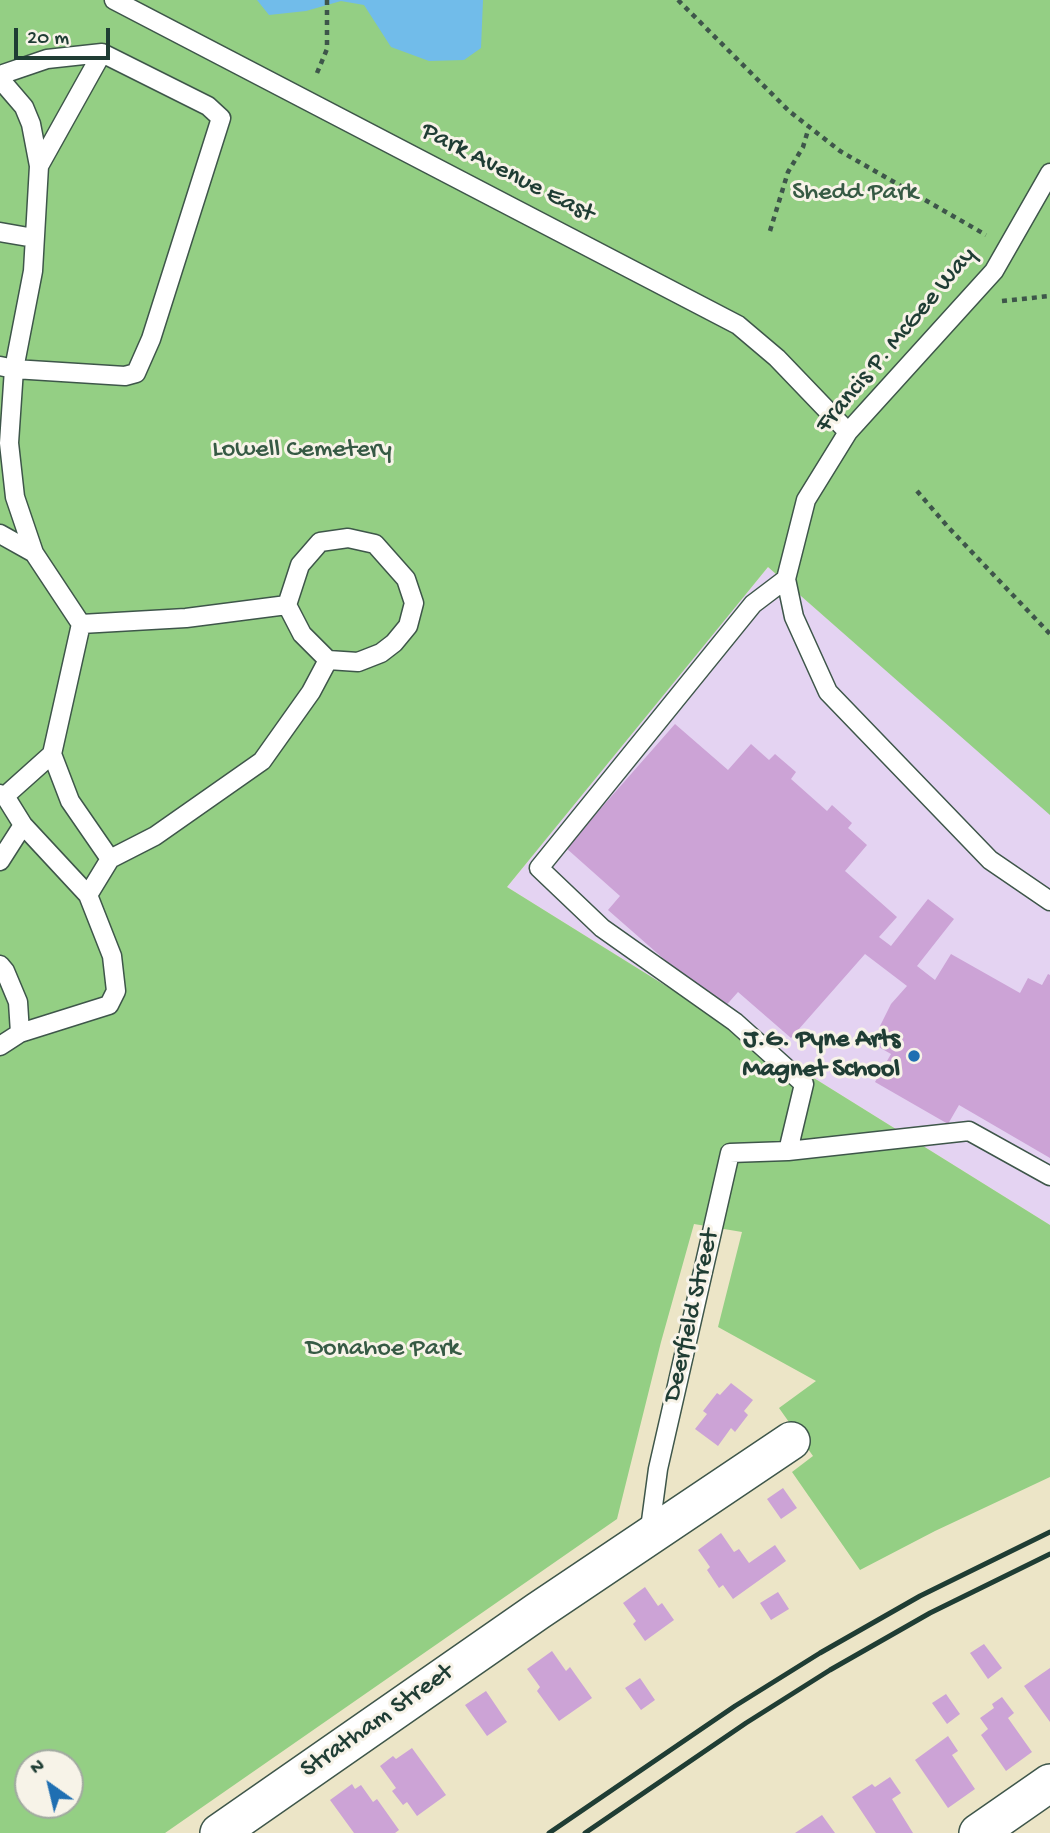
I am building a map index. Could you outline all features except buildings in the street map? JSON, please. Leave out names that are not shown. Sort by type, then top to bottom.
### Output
[{"type":"street","points":[[649,1536],[791,1441]]},
{"type":"street","name":"Stratham Street","points":[[219,1833],[649,1536]]},
{"type":"street","points":[[978,1833],[1050,1783]]},
{"type":"lane","name":"Park Avenue East","points":[[114,0],[738,325],[777,358],[848,432]]},
{"type":"lane","points":[[39,166],[102,53]]},
{"type":"lane","points":[[7,368],[125,376],[136,373],[151,339],[221,118],[208,106],[102,53],[47,59],[0,77],[23,107],[31,124],[39,166],[33,271],[7,368],[9,443],[15,497],[34,553],[81,624],[52,754],[70,801],[110,859]]},
{"type":"lane","name":"Francis P. McGee Way","points":[[1050,173],[994,271],[848,432],[806,500],[786,579],[794,617],[828,692],[990,860],[1050,901]]},
{"type":"lane","points":[[0,232],[34,238]]},
{"type":"lane","points":[[0,534],[34,553]]},
{"type":"lane","points":[[348,538],[375,544],[406,579],[414,603],[408,626],[394,643],[381,653],[358,662],[328,660],[302,634],[287,605],[300,565],[320,542],[348,538]]},
{"type":"lane","points":[[786,579],[753,604],[538,868],[602,928],[735,1022],[804,1084],[788,1151],[969,1131],[1050,1176]]},
{"type":"lane","points":[[81,624],[186,618],[287,605]]},
{"type":"lane","points":[[88,895],[110,859],[155,836],[262,761],[312,692],[328,660]]},
{"type":"lane","points":[[0,1046],[20,1033],[109,1005],[116,991],[112,956],[88,895],[23,825],[2,795],[52,754]]},
{"type":"lane","points":[[0,861],[23,825]]},
{"type":"lane","points":[[0,965],[18,1002],[20,1033]]},
{"type":"lane","name":"Deerfield Street","points":[[649,1536],[658,1469],[730,1153],[788,1151]]},
{"type":"path","points":[[317,73],[327,49],[327,0]]},
{"type":"path","points":[[678,0],[771,94],[840,151],[993,239]]},
{"type":"path","points":[[770,231],[788,172],[803,147],[810,127]]},
{"type":"path","points":[[962,307],[1050,296]]},
{"type":"path","points":[[917,491],[1050,634]]},
{"type":"shaded area","name":"J.G. Pyne Arts Magnet School","points":[[768,567],[1050,813],[1050,1225],[507,887]]},
{"type":"green space","points":[[0,0],[1050,0],[1050,815],[768,567],[507,887],[1050,1225],[1050,1477],[860,1570],[792,1472],[813,1456],[779,1408],[816,1381],[718,1327],[742,1232],[694,1224],[661,1342],[617,1519],[165,1833],[0,1833]]},
{"type":"water","points":[[257,0],[483,0],[481,48],[464,60],[429,61],[391,47],[364,5],[341,1],[306,11],[269,15]]},
{"type":"railway","points":[[549,1833],[735,1706],[820,1653],[920,1596],[1050,1532]]},
{"type":"railway","points":[[585,1833],[746,1723],[830,1670],[930,1613],[1050,1554]]},
{"type":"place","name":"J.G. Pyne Arts Magnet School","points":[[914,1056]]},
{"type":"park label","name":"Shedd Park","points":[[855,194]]},
{"type":"park label","name":"Lowell Cemetery","points":[[302,451]]},
{"type":"park label","name":"Donahoe Park","points":[[383,1350]]}]
